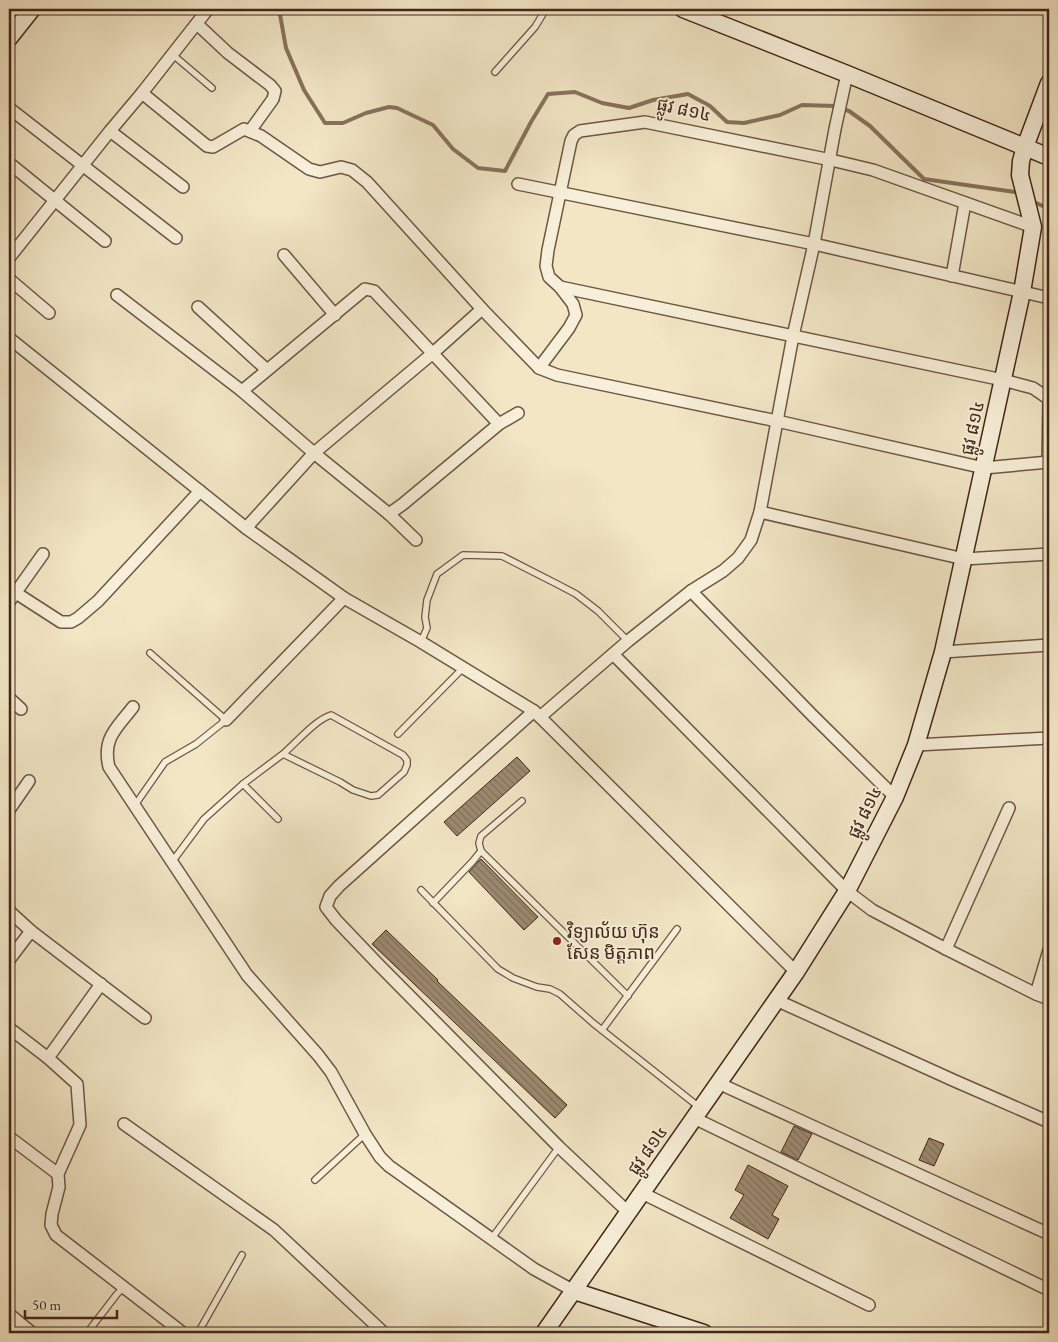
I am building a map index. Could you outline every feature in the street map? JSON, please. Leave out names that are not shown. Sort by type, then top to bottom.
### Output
[{"type":"street","points":[[9,38],[32,9]]},
{"type":"street","points":[[9,258],[208,9]]},
{"type":"street","points":[[683,9],[1049,157]]},
{"type":"street","points":[[196,24],[275,91],[273,99],[250,131]]},
{"type":"street","points":[[628,1212],[559,1147],[378,964],[326,907],[330,896],[339,886],[537,714],[691,591],[723,571],[738,558],[751,540],[760,512],[793,336],[814,244],[847,74]]},
{"type":"street","points":[[1032,221],[1020,175],[1021,161],[1049,83]]},
{"type":"street","points":[[142,93],[207,146],[213,147],[244,129],[261,136],[309,169],[320,172],[341,167],[352,170],[366,182],[482,309],[539,368],[557,375],[777,421],[984,468],[1048,462],[1049,399],[1033,388],[1003,380],[560,287]]},
{"type":"street","points":[[9,108],[176,238]]},
{"type":"street","name":"ផ្លូវ ៨១៤","points":[[539,368],[569,328],[576,315],[573,304],[560,287],[549,278],[546,266],[571,141],[574,135],[580,131],[634,122],[645,122],[874,170],[965,203],[1032,221],[1022,292],[943,652],[916,745],[895,797],[847,891],[796,972],[544,1333]]},
{"type":"street","points":[[110,131],[183,187]]},
{"type":"street","points":[[9,163],[105,241]]},
{"type":"street","points":[[518,184],[814,244],[1049,298]]},
{"type":"street","points":[[952,276],[965,203]]},
{"type":"street","points":[[284,255],[335,315]]},
{"type":"street","points":[[9,278],[49,313]]},
{"type":"street","points":[[242,391],[366,289],[374,291],[499,424]]},
{"type":"street","points":[[117,296],[242,391],[389,514],[416,540]]},
{"type":"street","points":[[198,307],[267,370]]},
{"type":"street","points":[[246,528],[314,453],[482,309]]},
{"type":"street","points":[[9,338],[246,528],[344,598],[421,642],[537,714],[796,972]]},
{"type":"street","points":[[389,514],[499,424],[518,413]]},
{"type":"street","points":[[43,554],[11,594],[61,622],[71,622],[98,601],[200,491]]},
{"type":"street","points":[[760,512],[964,559],[1049,554]]},
{"type":"street","points":[[691,591],[895,797]]},
{"type":"street","points":[[226,720],[344,598]]},
{"type":"street","points":[[943,652],[1049,645]]},
{"type":"street","points":[[613,654],[847,891],[872,910],[946,949],[1049,999]]},
{"type":"street","points":[[9,698],[21,709]]},
{"type":"street","points":[[134,707],[111,734],[107,744],[106,756],[109,767],[247,975],[331,1072],[365,1134],[380,1157],[389,1166],[534,1269],[574,1291],[704,1333]]},
{"type":"street","points":[[916,745],[1049,738]]},
{"type":"street","points":[[9,810],[29,781]]},
{"type":"street","points":[[946,949],[1009,808]]},
{"type":"street","points":[[9,911],[31,931],[146,1018]]},
{"type":"street","points":[[9,960],[31,931]]},
{"type":"street","points":[[1036,994],[1049,950]]},
{"type":"street","points":[[48,1058],[100,984]]},
{"type":"street","points":[[776,1000],[1049,1122]]},
{"type":"street","points":[[9,1028],[48,1058],[76,1084],[80,1125],[58,1174],[59,1187],[51,1225],[56,1235],[183,1333]]},
{"type":"street","points":[[718,1083],[1049,1234]]},
{"type":"street","points":[[697,1113],[1049,1290]]},
{"type":"street","points":[[124,1124],[274,1230],[384,1333]]},
{"type":"street","points":[[9,1138],[58,1174]]},
{"type":"street","points":[[642,1193],[869,1305]]},
{"type":"street","points":[[9,1314],[32,1333]]},
{"type":"lane","points":[[495,72],[536,27],[546,9]]},
{"type":"lane","points":[[172,54],[212,88]]},
{"type":"lane","points":[[421,642],[427,628],[425,617],[427,600],[438,574],[463,555],[502,556],[557,584],[576,594],[598,611],[628,641]]},
{"type":"lane","points":[[135,806],[165,762],[196,744],[226,720],[150,653]]},
{"type":"lane","points":[[398,734],[463,668]]},
{"type":"lane","points":[[172,862],[204,819],[243,784],[283,754],[324,717],[331,715],[403,755],[407,760],[407,765],[404,772],[378,795],[372,796],[354,790],[283,754]]},
{"type":"lane","points":[[243,784],[278,819]]},
{"type":"lane","points":[[522,801],[481,836],[479,843],[481,851],[628,996]]},
{"type":"lane","points":[[433,903],[481,851]]},
{"type":"lane","points":[[421,890],[498,969],[513,978],[537,987],[550,989],[560,994],[697,1113]]},
{"type":"lane","points":[[602,1030],[677,929]]},
{"type":"lane","points":[[315,1180],[365,1134]]},
{"type":"lane","points":[[492,1238],[559,1147]]},
{"type":"lane","points":[[198,1333],[242,1254]]},
{"type":"lane","points":[[86,1333],[124,1287]]},
{"type":"building","points":[[517,757],[530,771],[457,836],[444,822]]},
{"type":"building","points":[[481,859],[538,917],[524,930],[469,872]]},
{"type":"building","points":[[386,930],[567,1105],[555,1118],[372,944]]},
{"type":"building","points":[[794,1126],[812,1134],[798,1160],[781,1152]]},
{"type":"building","points":[[929,1138],[944,1144],[934,1166],[919,1160]]},
{"type":"building","points":[[748,1165],[788,1186],[772,1215],[779,1219],[768,1239],[730,1218],[744,1195],[735,1190]]},
{"type":"waterway","points":[[279,9],[286,48],[304,90],[325,123],[343,123],[366,113],[389,107],[397,108],[433,125],[453,149],[478,168],[505,171],[548,94],[575,92],[602,103],[629,108],[653,100],[688,94],[710,106],[727,122],[744,123],[780,115],[802,105],[835,106],[849,111],[870,126],[924,179],[1015,192],[1019,195]]},
{"type":"waterway","points":[[1032,201],[1049,209]]},
{"type":"place","name":"វិទ្យាល័យ ហ៊ុន សែន មិត្តភាព","points":[[557,941]]}]
